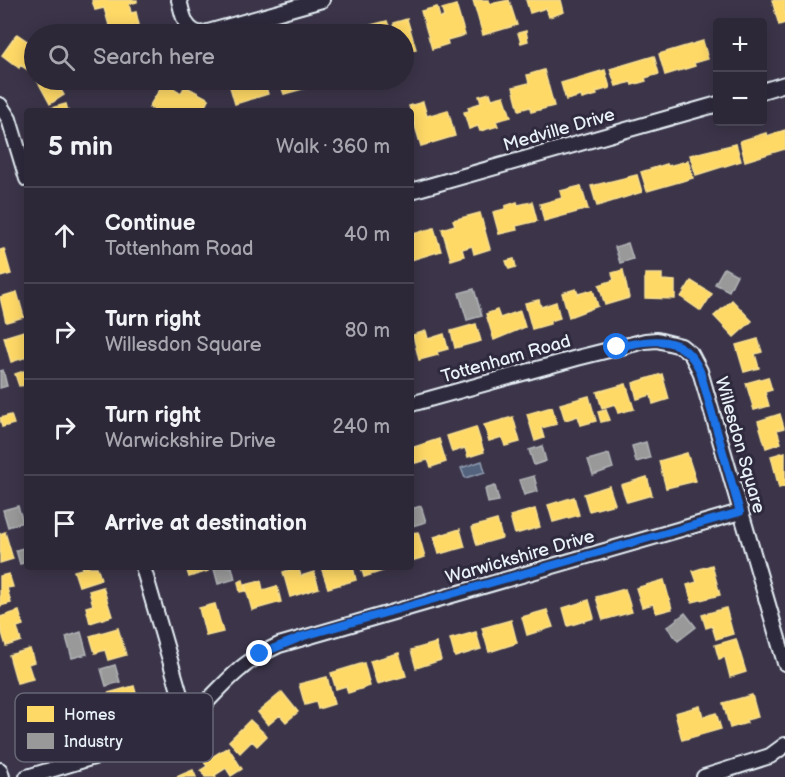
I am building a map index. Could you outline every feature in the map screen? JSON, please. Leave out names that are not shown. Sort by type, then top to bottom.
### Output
[{"type":"street","points":[[179,0],[187,24]]},
{"type":"street","points":[[237,24],[322,0]]},
{"type":"street","points":[[767,89],[785,84]]},
{"type":"street","points":[[0,105],[9,119],[24,169]]},
{"type":"street","name":"Medville Drive","points":[[414,190],[713,105]]},
{"type":"street","name":"Tottenham Road","points":[[414,403],[617,347],[657,340],[681,346]]},
{"type":"street","name":"Willesdon Square","points":[[681,346],[691,354],[700,371],[785,663]]},
{"type":"street","name":"Warwickshire Drive","points":[[213,697],[239,670],[260,654],[279,645],[740,512]]},
{"type":"street","points":[[144,570],[179,693]]},
{"type":"street","points":[[704,777],[770,756],[785,745]]},
{"type":"street","name":"Warwickshire Drive","points":[[27,777],[77,762]]},
{"type":"street","points":[[0,770],[2,777]]},
{"type":"water","points":[[482,461],[485,472],[465,478],[461,468]]},
{"type":"building: Homes","points":[[92,0],[137,0],[129,4],[131,13],[136,12],[139,24],[109,24],[104,8],[95,10]]},
{"type":"building: Homes","points":[[473,0],[489,0],[490,4],[509,0],[517,25],[483,35]]},
{"type":"building: Homes","points":[[526,0],[561,0],[564,12],[549,17],[546,8],[530,13]]},
{"type":"building: Homes","points":[[772,0],[785,0],[785,23],[779,25]]},
{"type":"building: Homes","points":[[456,5],[465,35],[447,40],[448,44],[432,49],[421,11],[437,7],[440,18],[444,17],[442,9]]},
{"type":"building: Homes","points":[[407,19],[408,24],[393,24]]},
{"type":"building: Homes","points":[[526,31],[528,41],[521,43],[518,33]]},
{"type":"building: Homes","points":[[17,34],[24,39],[24,68],[20,65],[19,68],[2,55]]},
{"type":"building: Homes","points":[[703,41],[708,59],[694,63],[695,66],[665,75],[659,54]]},
{"type":"building: Homes","points":[[654,56],[659,74],[632,85],[631,82],[616,86],[610,69]]},
{"type":"building: Homes","points":[[544,70],[554,106],[531,112],[530,107],[519,110],[513,87],[529,83],[527,75]]},
{"type":"building: Homes","points":[[605,70],[610,88],[596,92],[597,95],[566,100],[561,83]]},
{"type":"building: Homes","points":[[42,90],[61,90],[64,95],[50,104]]},
{"type":"building: Homes","points":[[159,90],[176,90],[181,93],[183,90],[192,90],[209,99],[204,108],[149,107]]},
{"type":"building: Homes","points":[[231,90],[267,90],[268,94],[235,104]]},
{"type":"building: Homes","points":[[283,90],[299,90],[284,94]]},
{"type":"building: Homes","points":[[490,93],[492,99],[504,96],[511,117],[496,121],[498,126],[480,131],[478,126],[469,129],[464,112],[469,111],[468,107],[481,103],[479,96]]},
{"type":"building: Homes","points":[[423,102],[427,116],[448,110],[455,136],[421,146],[414,123],[414,108],[409,106]]},
{"type":"building: Homes","points":[[66,104],[67,108],[51,108]]},
{"type":"building: Homes","points":[[785,130],[785,149],[745,161],[740,141]]},
{"type":"building: Homes","points":[[736,144],[741,161],[696,175],[690,155]]},
{"type":"building: Homes","points":[[688,161],[693,178],[647,191],[641,172],[667,164],[668,166]]},
{"type":"building: Homes","points":[[637,175],[642,192],[597,206],[591,186]]},
{"type":"building: Homes","points":[[581,186],[588,209],[544,221],[540,204],[562,198],[560,191]]},
{"type":"building: Homes","points":[[517,202],[518,205],[532,202],[537,221],[516,226],[517,230],[499,234],[493,212],[505,209],[505,206]]},
{"type":"building: Homes","points":[[480,213],[490,249],[474,254],[472,246],[462,249],[464,256],[451,260],[442,229],[455,225],[453,220]]},
{"type":"building: Homes","points":[[434,228],[441,251],[414,259],[414,234]]},
{"type":"building: Homes","points":[[4,249],[11,274],[0,277],[0,250]]},
{"type":"building: Homes","points":[[514,259],[516,267],[509,269],[506,261]]},
{"type":"building: Homes","points":[[623,270],[629,298],[605,305],[599,285],[614,280],[612,273]]},
{"type":"building: Homes","points":[[645,274],[662,274],[662,280],[675,281],[675,299],[645,298]]},
{"type":"building: Homes","points":[[691,281],[712,294],[701,311],[681,297]]},
{"type":"building: Homes","points":[[576,289],[578,294],[593,290],[598,306],[569,317],[562,293]]},
{"type":"building: Homes","points":[[17,292],[24,317],[6,322],[0,297]]},
{"type":"building: Homes","points":[[539,300],[541,307],[556,302],[560,318],[550,321],[550,324],[532,329],[525,303]]},
{"type":"building: Homes","points":[[732,300],[752,321],[734,337],[714,316]]},
{"type":"building: Homes","points":[[497,310],[500,318],[520,311],[525,327],[494,340],[486,314]]},
{"type":"building: Homes","points":[[476,324],[481,341],[455,348],[451,331]]},
{"type":"building: Homes","points":[[24,331],[24,358],[11,362],[4,337]]},
{"type":"building: Homes","points":[[426,331],[428,339],[444,334],[448,349],[437,352],[438,355],[419,360],[414,335]]},
{"type":"building: Homes","points":[[758,339],[762,352],[755,354],[759,368],[744,372],[736,345]]},
{"type":"building: Homes","points":[[24,371],[24,385],[19,386],[15,374]]},
{"type":"building: Homes","points":[[662,374],[669,399],[653,404],[651,395],[637,399],[633,383]]},
{"type":"building: Homes","points":[[768,377],[772,390],[765,392],[769,406],[754,410],[746,383]]},
{"type":"building: Homes","points":[[626,384],[634,409],[618,413],[615,404],[602,408],[597,392]]},
{"type":"building: Homes","points":[[589,396],[596,421],[581,425],[578,416],[565,420],[560,404]]},
{"type":"building: Homes","points":[[552,407],[557,424],[541,428],[544,438],[535,441],[527,414]]},
{"type":"building: Homes","points":[[606,410],[610,420],[601,422],[598,412]]},
{"type":"building: Homes","points":[[780,414],[784,428],[777,430],[781,443],[766,448],[758,421]]},
{"type":"building: Homes","points":[[11,415],[14,424],[2,427],[0,418]]},
{"type":"building: Homes","points":[[513,417],[520,442],[505,446],[502,437],[489,441],[484,425]]},
{"type":"building: Homes","points":[[476,427],[484,452],[468,457],[465,448],[452,452],[447,436]]},
{"type":"building: Homes","points":[[439,439],[446,462],[431,467],[428,460],[415,463],[414,447]]},
{"type":"building: Homes","points":[[785,452],[785,486],[779,488],[771,456]]},
{"type":"building: Homes","points":[[687,453],[696,481],[666,488],[659,461]]},
{"type":"building: Homes","points":[[647,477],[652,495],[627,502],[621,485]]},
{"type":"building: Homes","points":[[609,486],[615,504],[589,511],[584,494]]},
{"type":"building: Homes","points":[[574,497],[579,515],[553,522],[548,505]]},
{"type":"building: Homes","points":[[535,509],[540,527],[515,534],[510,516]]},
{"type":"building: Homes","points":[[497,520],[502,538],[477,545],[472,527]]},
{"type":"building: Homes","points":[[460,529],[465,547],[439,554],[434,537]]},
{"type":"building: Homes","points":[[5,532],[13,559],[0,563],[0,534]]},
{"type":"building: Homes","points":[[418,532],[425,557],[414,560],[414,533]]},
{"type":"building: Homes","points":[[712,565],[720,595],[692,602],[687,585],[697,582],[693,571]]},
{"type":"building: Homes","points":[[98,570],[101,579],[79,586],[74,571]]},
{"type":"building: Homes","points":[[187,570],[208,571],[189,577]]},
{"type":"building: Homes","points":[[299,570],[301,576],[314,572],[319,588],[290,597],[283,572]]},
{"type":"building: Homes","points":[[322,570],[354,570],[356,580],[328,588]]},
{"type":"building: Homes","points":[[362,570],[386,570],[364,577]]},
{"type":"building: Homes","points":[[9,574],[13,587],[7,588],[11,603],[0,606],[0,576]]},
{"type":"building: Homes","points":[[243,580],[246,591],[240,592],[238,582]]},
{"type":"building: Homes","points":[[664,580],[672,609],[656,613],[653,604],[642,607],[636,588]]},
{"type":"building: Homes","points":[[261,581],[263,590],[277,586],[281,602],[252,610],[245,585]]},
{"type":"building: Homes","points":[[103,587],[112,616],[90,623],[86,607],[93,605],[89,591]]},
{"type":"building: Homes","points":[[625,589],[632,612],[603,620],[596,597]]},
{"type":"building: Homes","points":[[589,600],[594,618],[568,626],[563,608]]},
{"type":"building: Homes","points":[[215,604],[223,632],[206,636],[199,608]]},
{"type":"building: Homes","points":[[726,608],[733,634],[716,639],[712,626],[706,628],[702,615]]},
{"type":"building: Homes","points":[[547,610],[553,627],[527,635],[522,617]]},
{"type":"building: Homes","points":[[19,611],[23,625],[17,627],[21,641],[6,646],[0,626],[0,617]]},
{"type":"building: Homes","points":[[511,620],[517,643],[489,652],[482,628]]},
{"type":"building: Homes","points":[[118,628],[126,655],[108,660],[105,650],[95,653],[90,636]]},
{"type":"building: Homes","points":[[476,632],[481,649],[455,657],[450,639]]},
{"type":"building: Homes","points":[[736,639],[746,672],[730,677],[725,657],[719,659],[715,645]]},
{"type":"building: Homes","points":[[436,643],[441,660],[416,668],[411,650]]},
{"type":"building: Homes","points":[[30,649],[34,662],[28,664],[33,679],[17,683],[9,655]]},
{"type":"building: Homes","points":[[399,653],[406,676],[377,684],[370,661]]},
{"type":"building: Homes","points":[[364,663],[370,686],[348,693],[346,686],[336,689],[331,673]]},
{"type":"building: Homes","points":[[327,677],[334,704],[318,709],[316,702],[305,705],[299,684]]},
{"type":"building: Homes","points":[[134,686],[136,693],[108,693]]},
{"type":"building: Homes","points":[[282,692],[298,712],[286,722],[280,715],[268,725],[258,712]]},
{"type":"building: Homes","points":[[752,695],[758,717],[730,728],[723,703]]},
{"type":"building: Homes","points":[[700,706],[703,717],[716,713],[721,729],[682,740],[675,713]]},
{"type":"building: Homes","points":[[250,720],[267,736],[257,746],[252,741],[240,753],[229,741]]},
{"type":"building: Homes","points":[[228,747],[242,769],[231,776],[226,768],[215,775],[216,777],[205,777],[201,770],[207,766],[204,762],[213,762],[213,756]]},
{"type":"building: Homes","points":[[193,770],[196,777],[176,777]]},
{"type":"building: Industry","points":[[628,243],[633,259],[620,263],[615,247]]},
{"type":"building: Industry","points":[[724,268],[737,275],[729,291],[715,284]]},
{"type":"building: Industry","points":[[474,289],[482,316],[467,320],[459,293]]},
{"type":"building: Industry","points":[[3,370],[7,386],[0,388],[0,371]]},
{"type":"building: Industry","points":[[646,442],[650,458],[636,462],[632,446]]},
{"type":"building: Industry","points":[[542,446],[546,461],[534,465],[529,450]]},
{"type":"building: Industry","points":[[609,454],[613,468],[593,475],[588,460]]},
{"type":"building: Industry","points":[[534,476],[538,491],[524,495],[519,480]]},
{"type":"building: Industry","points":[[495,486],[499,501],[488,503],[485,489]]},
{"type":"building: Industry","points":[[18,506],[23,522],[8,527],[3,510]]},
{"type":"building: Industry","points":[[421,506],[426,522],[414,525],[414,508]]},
{"type":"building: Industry","points":[[24,548],[24,563],[20,564],[16,550]]},
{"type":"building: Industry","points":[[214,570],[233,570],[235,579],[218,584]]},
{"type":"building: Industry","points":[[685,613],[696,627],[678,641],[667,627]]},
{"type":"building: Industry","points":[[81,632],[87,654],[72,658],[66,637]]},
{"type":"building: Industry","points":[[115,665],[120,682],[106,686],[101,669]]},
{"type":"route","points":[[260,654],[304,636],[740,512],[700,371],[691,354],[681,346],[657,340],[617,347]]}]
